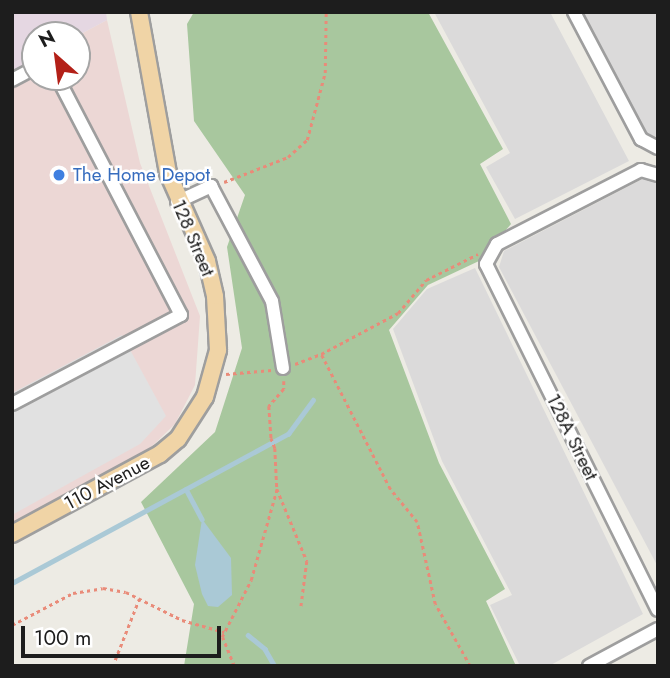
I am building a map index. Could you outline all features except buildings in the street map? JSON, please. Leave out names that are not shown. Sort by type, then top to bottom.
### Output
[{"type":"main road","name":"128 Street","points":[[139,12],[158,135],[177,202],[207,261],[215,296],[218,350],[193,420]]},
{"type":"main road","name":"110 Avenue","points":[[12,534],[160,454],[193,420]]},
{"type":"street","points":[[574,12],[641,139],[658,148]]},
{"type":"street","points":[[12,404],[181,315],[64,91]]},
{"type":"street","points":[[494,248],[635,173],[657,174]]},
{"type":"street","points":[[177,202],[211,186],[272,301],[283,368]]},
{"type":"street","name":"128A Street","points":[[494,248],[486,264],[658,610]]},
{"type":"street","points":[[589,666],[658,629]]},
{"type":"path","points":[[211,186],[288,157],[307,140],[326,74],[326,12]]},
{"type":"path","points":[[212,372],[283,368],[321,354],[398,313],[426,280],[494,248]]},
{"type":"path","points":[[321,354],[390,489],[416,522],[435,604],[470,666]]},
{"type":"path","points":[[234,666],[222,637],[251,580],[277,489],[269,406],[284,389],[283,368]]},
{"type":"path","points":[[277,489],[307,561],[301,607]]},
{"type":"path","points":[[12,625],[91,588],[126,592],[182,620],[224,632]]},
{"type":"path","points":[[115,660],[139,599]]},
{"type":"shaded area","points":[[12,12],[106,12],[107,20],[91,29],[91,21],[21,21],[21,66],[12,71]]},
{"type":"shaded area","points":[[434,12],[550,12],[629,161],[515,219],[486,167],[510,153]]},
{"type":"shaded area","points":[[582,12],[658,12],[658,137],[646,134]]},
{"type":"shaded area","points":[[107,20],[140,163],[200,316],[195,385],[175,424],[141,457],[12,526],[12,71],[21,66],[21,91],[91,91],[91,29]]},
{"type":"shaded area","points":[[658,171],[658,567],[499,267],[504,251]]},
{"type":"shaded area","points":[[475,268],[643,614],[549,666],[520,666],[490,605],[512,595],[442,461],[393,329],[427,289]]},
{"type":"shaded area","points":[[122,335],[166,416],[140,444],[12,515],[12,393]]},
{"type":"green space","points":[[194,12],[428,12],[503,149],[480,164],[511,224],[479,261],[428,285],[389,330],[439,463],[505,589],[486,601],[516,666],[184,666],[194,604],[141,502],[215,432],[242,348],[227,247],[245,195],[194,121],[187,24]]},
{"type":"water","points":[[202,519],[231,558],[232,595],[218,607],[208,606],[195,565]]},
{"type":"waterway","points":[[12,583],[288,434],[313,400]]},
{"type":"waterway","points":[[186,489],[202,519]]},
{"type":"waterway","points":[[248,635],[265,649],[275,666]]},
{"type":"place","name":"The Home Depot","points":[[59,175]]}]
